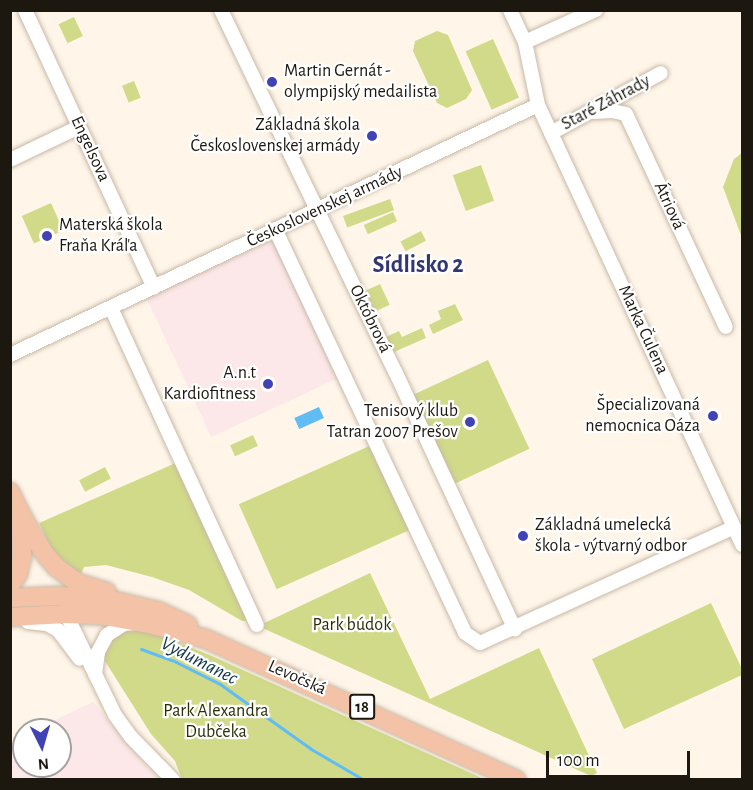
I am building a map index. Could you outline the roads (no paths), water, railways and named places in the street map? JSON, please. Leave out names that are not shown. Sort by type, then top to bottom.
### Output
[{"type":"main road","points":[[10,492],[66,614]]},
{"type":"main road","points":[[10,585],[18,574],[22,557],[21,515]]},
{"type":"main road","points":[[21,515],[47,558],[73,580],[130,598],[154,617]]},
{"type":"main road","name":"Levočská","points":[[10,598],[58,596],[111,600],[206,639],[517,780]]},
{"type":"main road","name":"Levočská","points":[[10,617],[66,614],[154,617]]},
{"type":"street","name":"Engelsova","points":[[25,10],[154,288]]},
{"type":"street","name":"Októbrová","points":[[221,10],[316,212],[324,223],[401,383],[515,629]]},
{"type":"street","name":"Marka Čulena","points":[[510,10],[525,42],[538,105],[742,545]]},
{"type":"street","points":[[525,42],[596,10]]},
{"type":"street","name":"Staré Záhrady","points":[[551,133],[594,112],[661,74]]},
{"type":"street","name":"Československej armády","points":[[10,356],[538,105]]},
{"type":"street","name":"Átriová","points":[[594,112],[612,111],[626,114],[726,327]]},
{"type":"street","points":[[10,160],[79,127]]},
{"type":"street","points":[[276,231],[465,633],[480,643],[515,629],[734,527]]},
{"type":"street","points":[[111,308],[257,625]]},
{"type":"street","points":[[66,614],[106,700],[131,737],[173,780]]},
{"type":"street","points":[[95,676],[101,643],[113,629],[154,617]]},
{"type":"street","points":[[10,624],[33,622],[47,624],[58,630],[95,676]]},
{"type":"water","points":[[319,407],[324,418],[299,429],[294,418]]},
{"type":"waterway","name":"Vydumanec","points":[[141,649],[176,662],[220,684],[311,749],[364,780]]},
{"type":"place","name":"Martin Gernát - olympijský medailista","points":[[272,82]]},
{"type":"place","name":"Základná škola Československej armády","points":[[372,136]]},
{"type":"place","name":"Materská škola Fraňa Kráľa","points":[[47,236]]},
{"type":"place","name":"A.n.t Kardiofitness","points":[[268,384]]},
{"type":"place","name":"Špecializovaná nemocnica Oáza","points":[[713,416]]},
{"type":"place","name":"Tenisový klub Tatran 2007 Prešov","points":[[470,422]]},
{"type":"place","name":"Základná umelecká škola - výtvarný odbor","points":[[523,536]]},
{"type":"district","name":"Sídlisko 2","points":[[418,266]]},
{"type":"park label","name":"Park búdok","points":[[352,625]]},
{"type":"park label","name":"Park Alexandra Dubčeka","points":[[216,722]]}]
